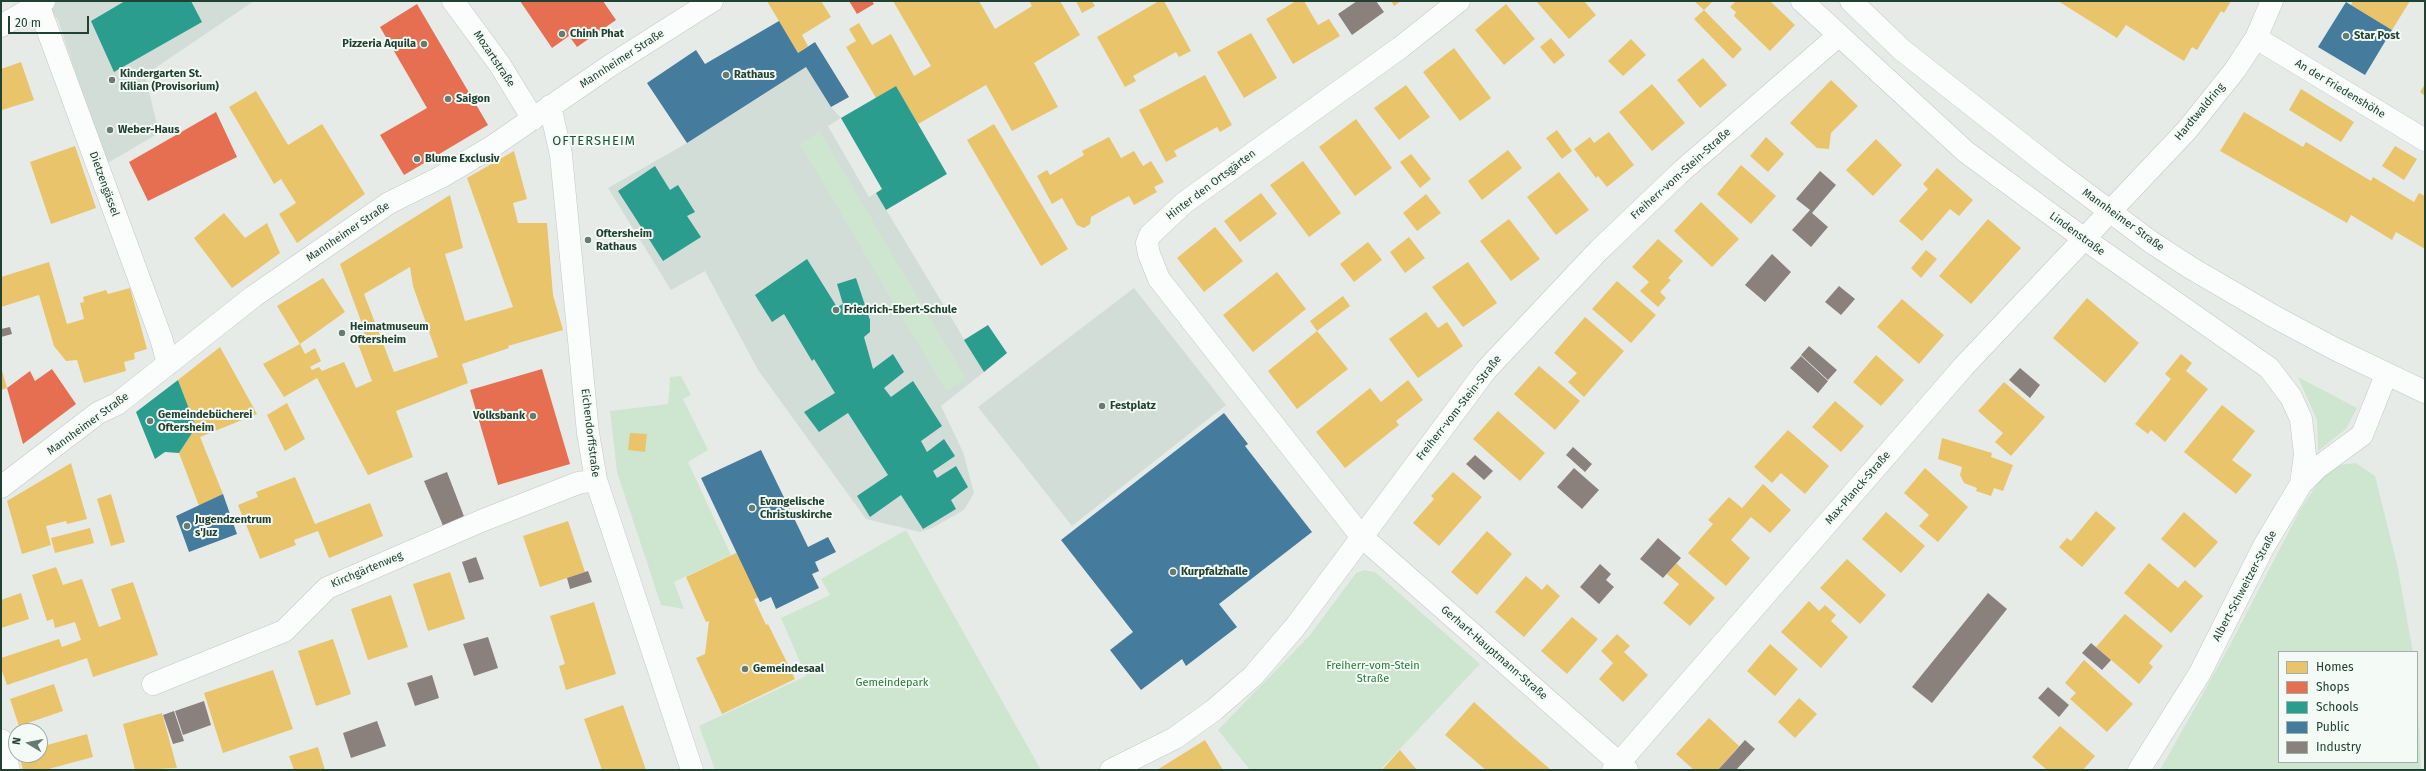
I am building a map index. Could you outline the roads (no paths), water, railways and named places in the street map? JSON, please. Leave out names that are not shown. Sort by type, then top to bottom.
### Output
[{"type":"street","name":"Mozartstraße","points":[[453,1],[500,65],[533,119]]},
{"type":"street","name":"Mannheimer Straße","points":[[1,487],[98,413],[117,404],[254,296],[388,203],[441,177],[490,148],[550,106],[712,1]]},
{"type":"street","name":"Hinter den Ortsgärten","points":[[1361,536],[1159,279],[1152,265],[1147,243],[1155,228],[1184,204],[1401,47],[1459,1]]},
{"type":"street","name":"Lindenstraße","points":[[1802,1],[1838,36],[1966,152],[2083,238],[2269,368],[2291,397],[2301,419],[2306,454],[2301,484]]},
{"type":"street","name":"Mannheimer Straße","points":[[1851,1],[1902,50],[2052,168],[2151,242],[2234,294],[2386,375],[2425,392]]},
{"type":"street","name":"Hardtwaldring","points":[[2110,211],[2187,130],[2235,70],[2256,38],[2272,1]]},
{"type":"street","points":[[1,26],[41,3]]},
{"type":"street","name":"Dietzengässel","points":[[41,3],[168,364]]},
{"type":"street","name":"Freiherr-vom-Stein-Straße","points":[[1112,770],[1175,738],[1237,691],[1270,658],[1295,627],[1361,536],[1486,370],[1599,250],[1683,170],[1838,36]]},
{"type":"street","name":"An der Friedenshöhe","points":[[2256,38],[2425,140]]},
{"type":"street","name":"Eichendorffstraße","points":[[550,106],[561,155],[588,433],[596,480],[692,770]]},
{"type":"street","name":"Max-Planck-Straße","points":[[1619,768],[1964,366],[2110,211]]},
{"type":"street","name":"Albert-Schweitzer-Straße","points":[[2139,770],[2200,673],[2264,546],[2301,484],[2317,468],[2362,435],[2386,375]]},
{"type":"street","name":"Kirchgärtenweg","points":[[153,684],[284,631],[327,588],[481,521],[578,483],[596,480]]},
{"type":"street","name":"Gerhart-Hauptmann-Straße","points":[[1361,536],[1619,768]]},
{"type":"street","points":[[1,740],[9,770]]},
{"type":"place","name":"Chinh Phat","points":[[562,34]]},
{"type":"place","name":"Star Post","points":[[2346,36]]},
{"type":"place","name":"Pizzeria Aquila","points":[[424,44]]},
{"type":"place","name":"Rathaus","points":[[726,75]]},
{"type":"place","name":"Kindergarten St. Kilian (Provisorium)","points":[[112,80]]},
{"type":"place","name":"Saigon","points":[[448,99]]},
{"type":"place","name":"Weber-Haus","points":[[110,130]]},
{"type":"place","name":"Blume Exclusiv","points":[[417,159]]},
{"type":"place","name":"Oftersheim Rathaus","points":[[588,240]]},
{"type":"place","name":"Friedrich-Ebert-Schule","points":[[836,310]]},
{"type":"place","name":"Heimatmuseum Oftersheim","points":[[342,333]]},
{"type":"place","name":"Festplatz","points":[[1102,406]]},
{"type":"place","name":"Volksbank","points":[[533,416]]},
{"type":"place","name":"Gemeindebücherei Oftersheim","points":[[150,421]]},
{"type":"place","name":"Evangelische Christuskirche","points":[[752,508]]},
{"type":"place","name":"Jugendzentrum s'Juz","points":[[187,526]]},
{"type":"place","name":"Kurpfalzhalle","points":[[1173,572]]},
{"type":"place","name":"Gemeindesaal","points":[[745,669]]},
{"type":"district","name":"OFTERSHEIM","points":[[594,141]]},
{"type":"park label","name":"Freiherr-vom-Stein Straße","points":[[1373,672]]},
{"type":"park label","name":"Gemeindepark","points":[[892,683]]}]
